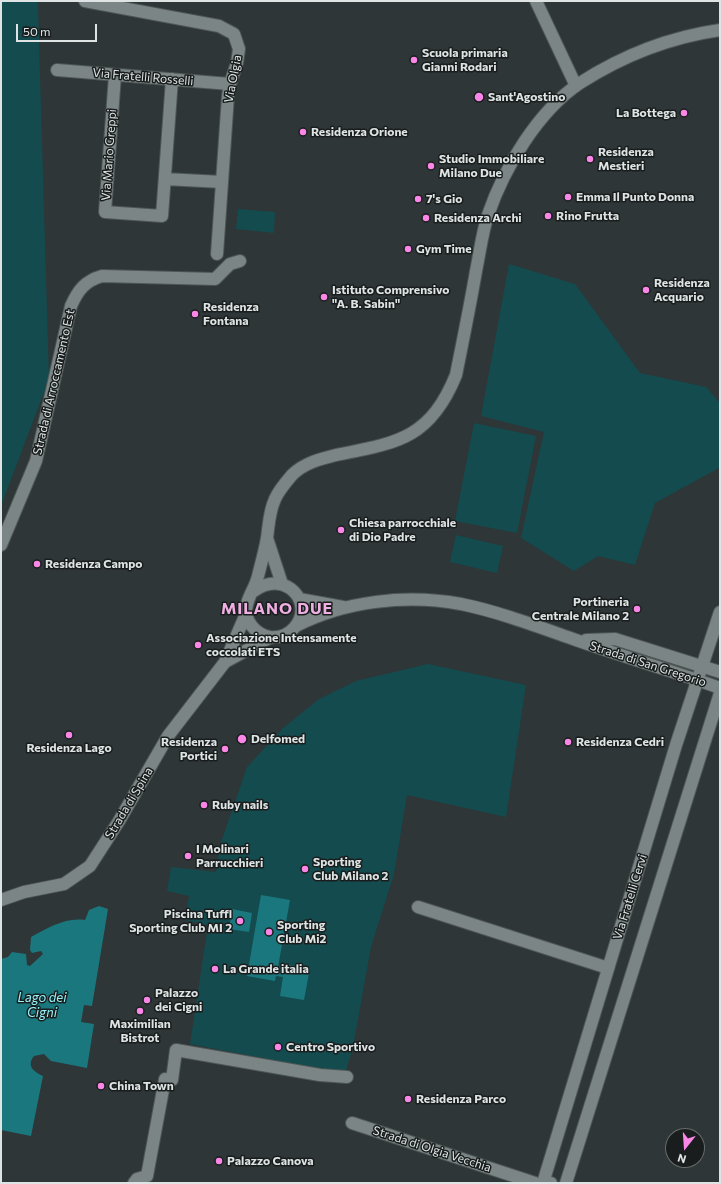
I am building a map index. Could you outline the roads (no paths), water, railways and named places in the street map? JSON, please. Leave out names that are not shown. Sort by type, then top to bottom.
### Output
[{"type":"street","name":"Via Olgia","points":[[85,1],[226,28],[234,34],[239,49],[237,63],[230,84],[216,254]]},
{"type":"street","points":[[536,1],[576,86]]},
{"type":"street","points":[[254,591],[267,538],[269,516],[274,500],[287,482],[302,467],[318,459],[376,448],[397,442],[421,426],[440,407],[448,394],[456,375],[484,231],[495,196],[516,155],[532,132],[553,107],[576,86],[625,58],[650,47],[687,36],[720,30]]},
{"type":"street","name":"Via Fratelli Rosselli","points":[[57,70],[230,84]]},
{"type":"street","name":"Via Mario Greppi","points":[[115,75],[105,212],[162,216],[172,79]]},
{"type":"street","points":[[165,179],[222,182]]},
{"type":"street","name":"Strada di Arroccamento Est","points":[[1,545],[36,461],[71,306],[78,290],[89,281],[102,276],[215,279],[230,264],[240,261]]},
{"type":"street","points":[[267,538],[282,584]]},
{"type":"street","points":[[272,583],[282,584],[295,592],[299,599],[300,616],[296,626],[285,635],[271,637],[225,662],[246,614],[249,598],[254,591],[262,585],[272,583]]},
{"type":"street","name":"Strada di San Gregorio","points":[[299,599],[344,607]]},
{"type":"street","name":"Strada di San Gregorio","points":[[296,626],[310,619],[344,607],[410,600],[460,604],[576,640],[720,688]]},
{"type":"street","name":"Via Fratelli Cervi","points":[[543,1183],[608,968],[720,612]]},
{"type":"street","points":[[246,614],[252,627],[258,632],[271,637]]},
{"type":"street","name":"Strada di San Gregorio","points":[[576,640],[615,639],[720,672]]},
{"type":"street","name":"Strada di Spina","points":[[1,900],[24,892],[64,884],[90,866],[123,814],[168,736],[225,662]]},
{"type":"street","name":"Via Fratelli Cervi","points":[[566,1183],[720,692]]},
{"type":"street","points":[[418,907],[608,968]]},
{"type":"street","points":[[134,1183],[137,1179],[146,1176],[165,1079],[172,1080],[176,1050],[320,1075],[347,1077]]},
{"type":"street","name":"Strada di Olgia Vecchia","points":[[352,1123],[535,1183]]},
{"type":"water","name":"Sporting Club Mi2","points":[[261,895],[290,900],[278,967],[284,968],[285,964],[310,968],[304,1000],[280,996],[283,977],[276,976],[275,981],[247,976]]},
{"type":"water","name":"Lago dei Cigni","points":[[99,906],[108,909],[92,1006],[84,1005],[81,1022],[94,1024],[87,1068],[51,1061],[44,1054],[34,1056],[31,1066],[34,1071],[43,1076],[31,1136],[1,1130],[1,959],[8,957],[12,952],[26,954],[27,965],[30,966],[43,954],[41,951],[32,953],[30,950],[31,937],[50,927],[64,922],[71,920],[85,920],[89,910]]},
{"type":"water","name":"Piscina Tuffi Sporting Club MI 2","points":[[232,909],[252,913],[249,932],[229,929]]},
{"type":"place","name":"Scuola primaria Gianni Rodari","points":[[414,60]]},
{"type":"place","name":"Sant'Agostino","points":[[479,97]]},
{"type":"place","name":"La Bottega","points":[[684,113]]},
{"type":"place","name":"Residenza Orione","points":[[303,132]]},
{"type":"place","name":"Residenza Mestieri","points":[[590,159]]},
{"type":"place","name":"Studio Immobiliare Milano Due","points":[[431,166]]},
{"type":"place","name":"Emma Il Punto Donna","points":[[568,197]]},
{"type":"place","name":"7's Gio","points":[[418,199]]},
{"type":"place","name":"Rino Frutta","points":[[548,216]]},
{"type":"place","name":"Residenza Archi","points":[[426,218]]},
{"type":"place","name":"Gym Time","points":[[408,249]]},
{"type":"place","name":"Residenza Acquario","points":[[646,290]]},
{"type":"place","name":"Istituto Comprensivo \"A. B. Sabin\"","points":[[324,297]]},
{"type":"place","name":"Residenza Fontana","points":[[195,314]]},
{"type":"place","name":"Chiesa parrocchiale di Dio Padre","points":[[341,530]]},
{"type":"place","name":"Residenza Campo","points":[[37,564]]},
{"type":"place","name":"Portineria Centrale Milano 2","points":[[637,609]]},
{"type":"place","name":"Associazione Intensamente coccolati ETS","points":[[198,645]]},
{"type":"place","name":"Residenza Lago","points":[[69,735]]},
{"type":"place","name":"Delfomed","points":[[242,739]]},
{"type":"place","name":"Residenza Cedri","points":[[568,742]]},
{"type":"place","name":"Residenza Portici","points":[[225,749]]},
{"type":"place","name":"Ruby nails","points":[[204,805]]},
{"type":"place","name":"I Molinari Parrucchieri","points":[[188,856]]},
{"type":"place","name":"Sporting Club Milano 2","points":[[305,869]]},
{"type":"place","name":"Piscina Tuffi Sporting Club MI 2","points":[[240,921]]},
{"type":"place","name":"Sporting Club Mi2","points":[[269,932]]},
{"type":"place","name":"La Grande italia","points":[[215,969]]},
{"type":"place","name":"Palazzo dei Cigni","points":[[147,1000]]},
{"type":"place","name":"Maximilian Bistrot","points":[[140,1011]]},
{"type":"place","name":"Centro Sportivo","points":[[278,1047]]},
{"type":"place","name":"China Town","points":[[101,1086]]},
{"type":"place","name":"Residenza Parco","points":[[408,1099]]},
{"type":"place","name":"Palazzo Canova","points":[[219,1161]]},
{"type":"district","name":"MILANO DUE","points":[[277,609]]}]
